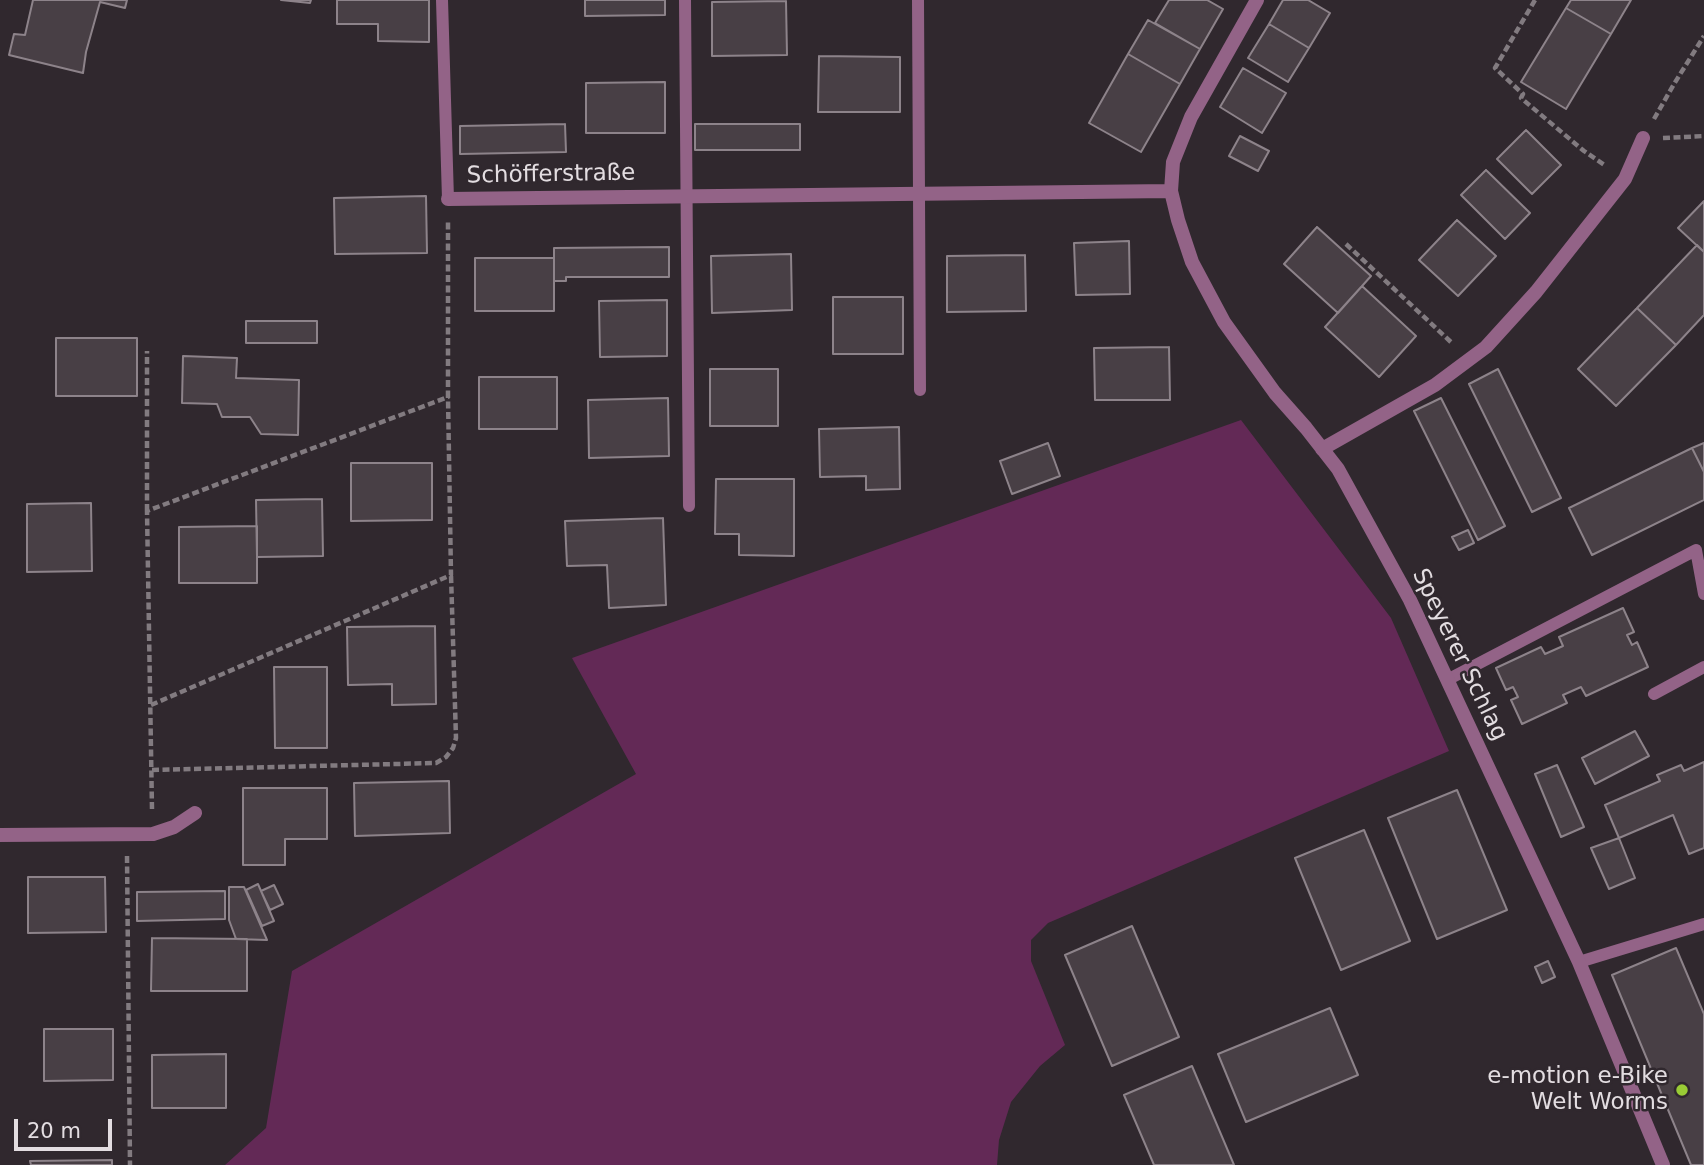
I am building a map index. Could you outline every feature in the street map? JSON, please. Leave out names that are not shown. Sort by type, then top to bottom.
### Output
[{"type":"street","points":[[1171,191],[1173,162],[1191,117],[1257,0]]},
{"type":"street","points":[[1322,449],[1434,385],[1486,347],[1536,292],[1625,178],[1643,138]]},
{"type":"street","name":"Schöfferstraße","points":[[448,199],[1171,191]]},
{"type":"street","name":"Speyerer Schlag","points":[[1171,191],[1192,261],[1224,322],[1275,393],[1338,469],[1410,600],[1579,962],[1664,1165]]},
{"type":"street","points":[[0,835],[153,834],[174,827],[195,813]]},
{"type":"lane","name":"Schöfferstraße","points":[[442,0],[448,199]]},
{"type":"lane","points":[[685,0],[689,506]]},
{"type":"lane","points":[[918,0],[920,390]]},
{"type":"lane","points":[[1447,680],[1696,550],[1704,594]]},
{"type":"lane","points":[[1654,694],[1704,667]]},
{"type":"lane","points":[[1579,962],[1704,924]]},
{"type":"path","points":[[1535,0],[1495,68],[1523,94],[1521,98],[1584,151]]},
{"type":"path","points":[[1643,138],[1704,36]]},
{"type":"path","points":[[1643,138],[1704,136]]},
{"type":"path","points":[[152,770],[436,763],[446,757],[453,748],[456,738],[451,575],[448,199]]},
{"type":"path","points":[[1346,244],[1470,360]]},
{"type":"path","points":[[148,351],[147,510],[153,834]]},
{"type":"path","points":[[147,510],[449,397]]},
{"type":"path","points":[[151,705],[451,575]]},
{"type":"path","points":[[127,834],[130,1165]]},
{"type":"shaded area","points":[[1241,420],[1391,618],[1449,751],[1048,923],[1031,940],[1031,961],[1065,1045],[1040,1066],[1011,1102],[999,1140],[997,1165],[225,1165],[266,1128],[292,971],[636,774],[572,658]]},
{"type":"building","points":[[33,0],[127,0],[125,8],[100,2],[83,73],[9,55],[14,34],[25,35]]},
{"type":"building","points":[[281,0],[311,0],[310,3]]},
{"type":"building","points":[[337,0],[429,0],[429,42],[378,41],[378,24],[337,24]]},
{"type":"building","points":[[585,0],[665,0],[665,15],[585,16]]},
{"type":"building","points":[[1169,0],[1207,0],[1223,9],[1200,49],[1155,23]]},
{"type":"building","points":[[1283,0],[1308,0],[1330,13],[1309,48],[1269,24]]},
{"type":"building","points":[[1571,0],[1631,0],[1611,34],[1566,8]]},
{"type":"building","points":[[786,1],[787,55],[712,56],[712,2]]},
{"type":"building","points":[[1566,8],[1611,34],[1566,109],[1521,82]]},
{"type":"building","points":[[1148,20],[1200,49],[1180,84],[1128,54]]},
{"type":"building","points":[[1269,24],[1309,48],[1288,82],[1248,58]]},
{"type":"building","points":[[1128,54],[1180,84],[1141,152],[1089,123]]},
{"type":"building","points":[[819,56],[900,57],[900,112],[818,112]]},
{"type":"building","points":[[1243,68],[1286,93],[1262,133],[1220,107]]},
{"type":"building","points":[[665,82],[665,133],[586,133],[586,83]]},
{"type":"building","points":[[565,124],[566,152],[460,154],[460,126]]},
{"type":"building","points":[[695,124],[800,124],[800,150],[695,150]]},
{"type":"building","points":[[1526,130],[1561,165],[1532,194],[1497,159]]},
{"type":"building","points":[[1240,136],[1269,151],[1258,171],[1229,156]]},
{"type":"building","points":[[1486,170],[1530,213],[1505,239],[1461,195]]},
{"type":"building","points":[[426,196],[427,253],[335,254],[334,198]]},
{"type":"building","points":[[1704,201],[1704,252],[1678,228]]},
{"type":"building","points":[[1457,220],[1496,256],[1458,296],[1419,260]]},
{"type":"building","points":[[1317,227],[1371,276],[1338,313],[1284,264]]},
{"type":"building","points":[[1129,241],[1130,294],[1076,295],[1074,243]]},
{"type":"building","points":[[1697,245],[1704,252],[1704,315],[1676,345],[1637,308]]},
{"type":"building","points":[[669,247],[669,277],[566,277],[566,281],[554,281],[554,248]]},
{"type":"building","points":[[791,254],[792,310],[712,313],[711,256]]},
{"type":"building","points":[[1025,255],[1026,311],[947,312],[947,256]]},
{"type":"building","points":[[475,258],[554,258],[554,311],[475,311]]},
{"type":"building","points":[[1362,286],[1416,336],[1379,377],[1325,327]]},
{"type":"building","points":[[833,297],[903,297],[903,354],[833,354]]},
{"type":"building","points":[[667,300],[667,356],[600,357],[599,301]]},
{"type":"building","points":[[1637,308],[1676,345],[1616,406],[1578,369]]},
{"type":"building","points":[[246,321],[317,321],[317,343],[246,343]]},
{"type":"building","points":[[56,338],[137,338],[137,396],[56,396]]},
{"type":"building","points":[[1169,347],[1170,400],[1095,400],[1094,348]]},
{"type":"building","points":[[183,356],[237,358],[236,378],[299,380],[298,435],[261,434],[250,417],[222,417],[217,404],[182,403]]},
{"type":"building","points":[[710,369],[778,369],[778,426],[710,426]]},
{"type":"building","points":[[1498,369],[1561,498],[1532,512],[1469,384]]},
{"type":"building","points":[[479,377],[557,377],[557,429],[479,429]]},
{"type":"building","points":[[668,398],[669,456],[589,458],[588,400]]},
{"type":"building","points":[[1441,398],[1505,526],[1478,540],[1414,411]]},
{"type":"building","points":[[899,427],[900,489],[866,490],[866,476],[820,477],[819,429]]},
{"type":"building","points":[[1048,443],[1060,476],[1012,494],[1000,461]]},
{"type":"building","points":[[1704,443],[1704,472],[1692,448]]},
{"type":"building","points":[[1692,448],[1704,472],[1704,500],[1592,555],[1569,508]]},
{"type":"building","points":[[351,463],[432,463],[432,520],[351,521]]},
{"type":"building","points":[[716,479],[794,479],[794,556],[739,555],[739,534],[715,534]]},
{"type":"building","points":[[322,499],[323,556],[257,557],[256,500]]},
{"type":"building","points":[[91,503],[92,571],[27,572],[27,504]]},
{"type":"building","points":[[663,518],[666,605],[609,608],[607,565],[567,566],[565,521]]},
{"type":"building","points":[[257,526],[257,583],[179,583],[179,527]]},
{"type":"building","points":[[1468,530],[1474,543],[1459,550],[1452,537]]},
{"type":"building","points":[[1623,608],[1634,632],[1627,635],[1632,645],[1637,642],[1648,667],[1586,696],[1581,687],[1563,695],[1567,703],[1522,724],[1511,700],[1518,697],[1513,687],[1506,690],[1496,668],[1541,647],[1545,654],[1563,646],[1559,637]]},
{"type":"building","points":[[435,626],[436,704],[392,705],[392,684],[348,685],[347,627]]},
{"type":"building","points":[[274,667],[327,667],[327,748],[275,748]]},
{"type":"building","points":[[1635,731],[1649,756],[1595,784],[1582,758]]},
{"type":"building","points":[[1704,762],[1704,848],[1689,854],[1673,815],[1619,838],[1605,805],[1660,781],[1657,775],[1681,765],[1684,771]]},
{"type":"building","points":[[1557,765],[1584,827],[1561,837],[1535,774]]},
{"type":"building","points":[[449,781],[450,833],[355,836],[354,783]]},
{"type":"building","points":[[243,788],[327,788],[327,839],[285,839],[285,865],[243,865]]},
{"type":"building","points":[[1457,790],[1507,910],[1437,939],[1388,818]]},
{"type":"building","points":[[1364,830],[1410,941],[1341,970],[1295,858]]},
{"type":"building","points":[[1619,838],[1635,878],[1609,889],[1591,848]]},
{"type":"building","points":[[28,877],[105,877],[106,932],[28,933]]},
{"type":"building","points":[[258,884],[274,921],[262,926],[246,890]]},
{"type":"building","points":[[274,885],[283,904],[270,910],[261,891]]},
{"type":"building","points":[[229,887],[244,887],[267,940],[236,939],[229,920]]},
{"type":"building","points":[[225,891],[225,919],[137,921],[137,892]]},
{"type":"building","points":[[1132,926],[1179,1037],[1112,1066],[1065,955]]},
{"type":"building","points":[[152,938],[247,939],[247,991],[151,991]]},
{"type":"building","name":"e-motion e-Bike Welt Worms","points":[[1676,948],[1704,1014],[1704,1165],[1691,1165],[1612,975]]},
{"type":"building","points":[[1548,961],[1555,977],[1542,983],[1535,967]]},
{"type":"building","points":[[1330,1008],[1358,1075],[1246,1122],[1218,1054]]},
{"type":"building","points":[[44,1029],[113,1029],[113,1080],[44,1081]]},
{"type":"building","points":[[226,1054],[226,1108],[152,1108],[152,1055]]},
{"type":"building","points":[[1192,1066],[1234,1165],[1154,1165],[1124,1095]]},
{"type":"building","points":[[112,1160],[112,1165],[31,1165],[30,1161]]},
{"type":"place","name":"e-motion e-Bike Welt Worms","points":[[1682,1090]]}]
